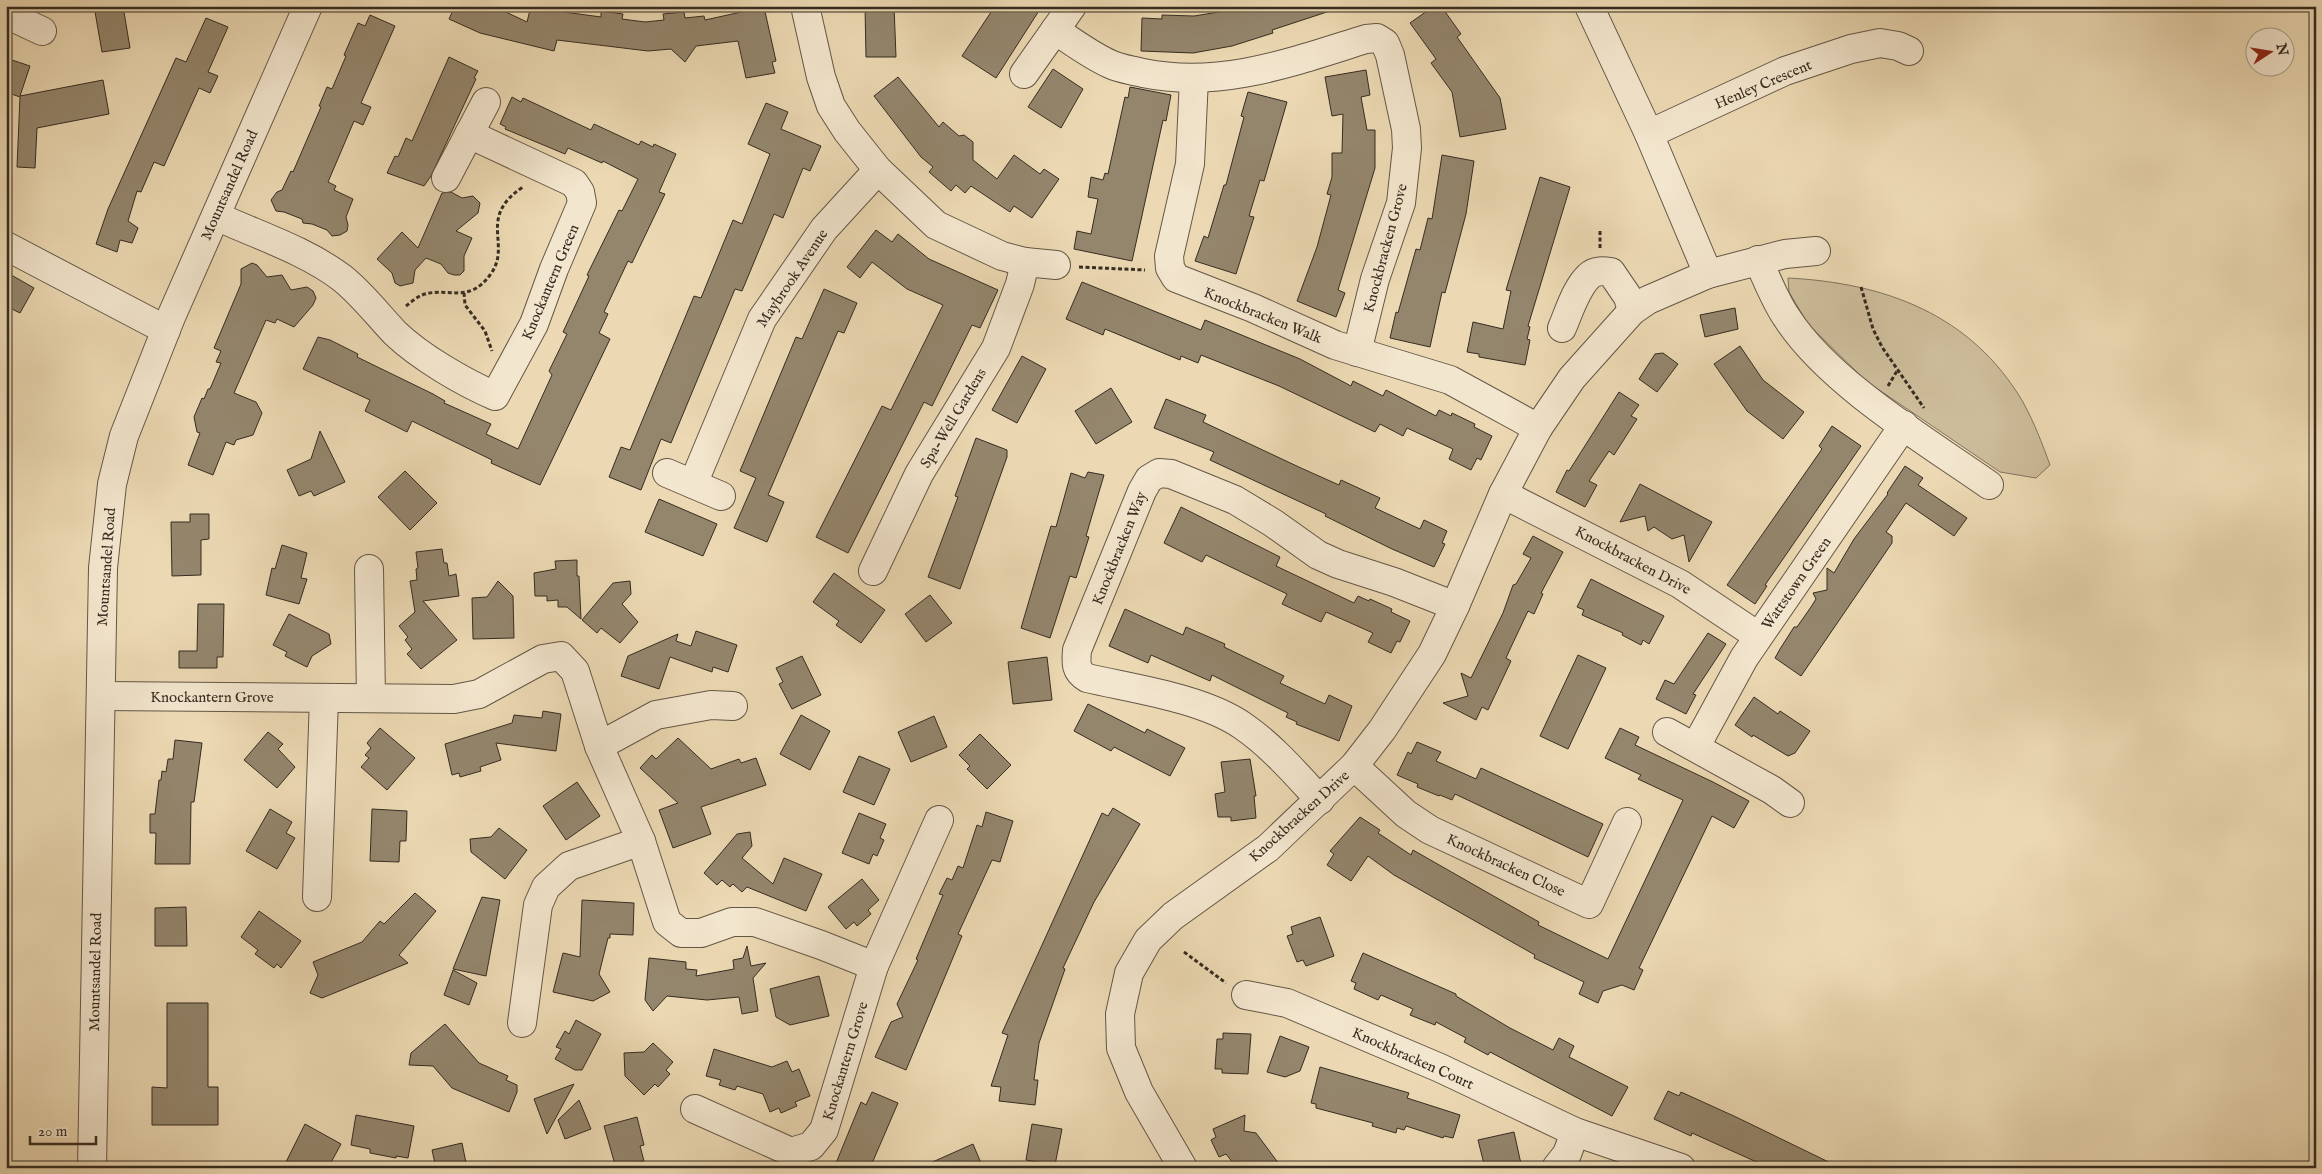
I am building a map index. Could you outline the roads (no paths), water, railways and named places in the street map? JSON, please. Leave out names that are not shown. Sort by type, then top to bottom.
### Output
[{"type":"street","name":"Mountsandel Road","points":[[92,1168],[103,568],[112,484],[124,436],[166,330],[308,6]]},
{"type":"street","points":[[805,6],[821,77],[831,106],[847,131],[878,170],[936,225],[1002,256],[1025,262],[1056,265]]},
{"type":"street","points":[[1024,74],[1072,6]]},
{"type":"street","points":[[1589,6],[1649,134],[1708,274]]},
{"type":"street","points":[[6,14],[42,31]]},
{"type":"street","name":"Knockbracken Grove","points":[[1055,30],[1091,54],[1112,65],[1158,76],[1194,78],[1235,75],[1272,69],[1366,39],[1377,38],[1385,43],[1390,55],[1406,129],[1405,175],[1401,203],[1375,279],[1357,352]]},
{"type":"street","name":"Henley Crescent","points":[[1649,134],[1785,71],[1880,43],[1898,46],[1909,51]]},
{"type":"street","name":"Knockbracken Walk","points":[[1194,78],[1190,164],[1169,256],[1170,268],[1176,278],[1189,285],[1253,308],[1314,336],[1357,352],[1450,380],[1538,428]]},
{"type":"street","points":[[446,178],[486,102]]},
{"type":"street","name":"Knockantern Green","points":[[216,216],[321,263],[344,280],[397,334],[419,352],[479,389],[495,396],[534,324],[554,269],[582,202],[580,192],[574,183],[469,134]]},
{"type":"street","name":"Maybrook Avenue","points":[[693,484],[762,319],[824,228],[878,170]]},
{"type":"street","points":[[6,246],[166,330]]},
{"type":"street","name":"Knockbracken Drive","points":[[1183,1168],[1140,1092],[1121,1048],[1120,1014],[1129,973],[1148,940],[1173,916],[1268,848],[1354,766],[1382,730],[1432,654],[1455,606],[1503,494],[1538,428],[1572,378],[1632,311],[1656,296],[1708,274],[1785,254],[1816,251]]},
{"type":"street","points":[[1758,260],[1786,318],[1810,347],[1846,381],[1916,420],[1989,484]]},
{"type":"street","name":"Spa-Well Gardens","points":[[873,571],[919,474],[996,348],[1020,284],[1025,262]]},
{"type":"street","points":[[1562,328],[1579,291],[1589,276],[1601,271],[1612,272],[1628,297],[1632,311]]},
{"type":"street","name":"Wattstown Green","points":[[1696,746],[1758,636],[1916,420]]},
{"type":"street","points":[[667,473],[721,496]]},
{"type":"street","name":"Knockbracken Way","points":[[1320,800],[1271,748],[1242,725],[1209,708],[1086,678],[1080,674],[1076,666],[1077,650],[1142,491],[1149,479],[1159,473],[1171,474],[1235,500],[1318,554],[1338,564],[1394,582],[1455,606]]},
{"type":"street","name":"Knockbracken Drive","points":[[1503,494],[1680,584],[1758,636]]},
{"type":"street","points":[[369,569],[371,698]]},
{"type":"street","name":"Knockantern Grove","points":[[101,696],[454,699],[479,694],[543,659],[561,656],[575,671],[600,746],[641,841],[667,922],[681,933],[700,933],[732,922],[755,922],[821,944],[874,966]]},
{"type":"street","points":[[317,897],[324,698]]},
{"type":"street","points":[[600,746],[656,715],[711,705],[734,706]]},
{"type":"street","points":[[1667,732],[1696,746],[1772,790],[1790,803]]},
{"type":"street","name":"Knockbracken Close","points":[[1354,766],[1406,814],[1430,830],[1589,904],[1626,822]]},
{"type":"street","name":"Knockantern Grove","points":[[695,1109],[791,1152],[811,1146],[824,1130],[874,966],[939,820]]},
{"type":"street","points":[[522,1024],[538,905],[546,887],[569,866],[641,841]]},
{"type":"street","name":"Knockbracken Court","points":[[1238,990],[1287,1003],[1440,1068],[1576,1132],[1681,1168]]},
{"type":"street","points":[[1556,1168],[1567,1154],[1576,1132]]}]
